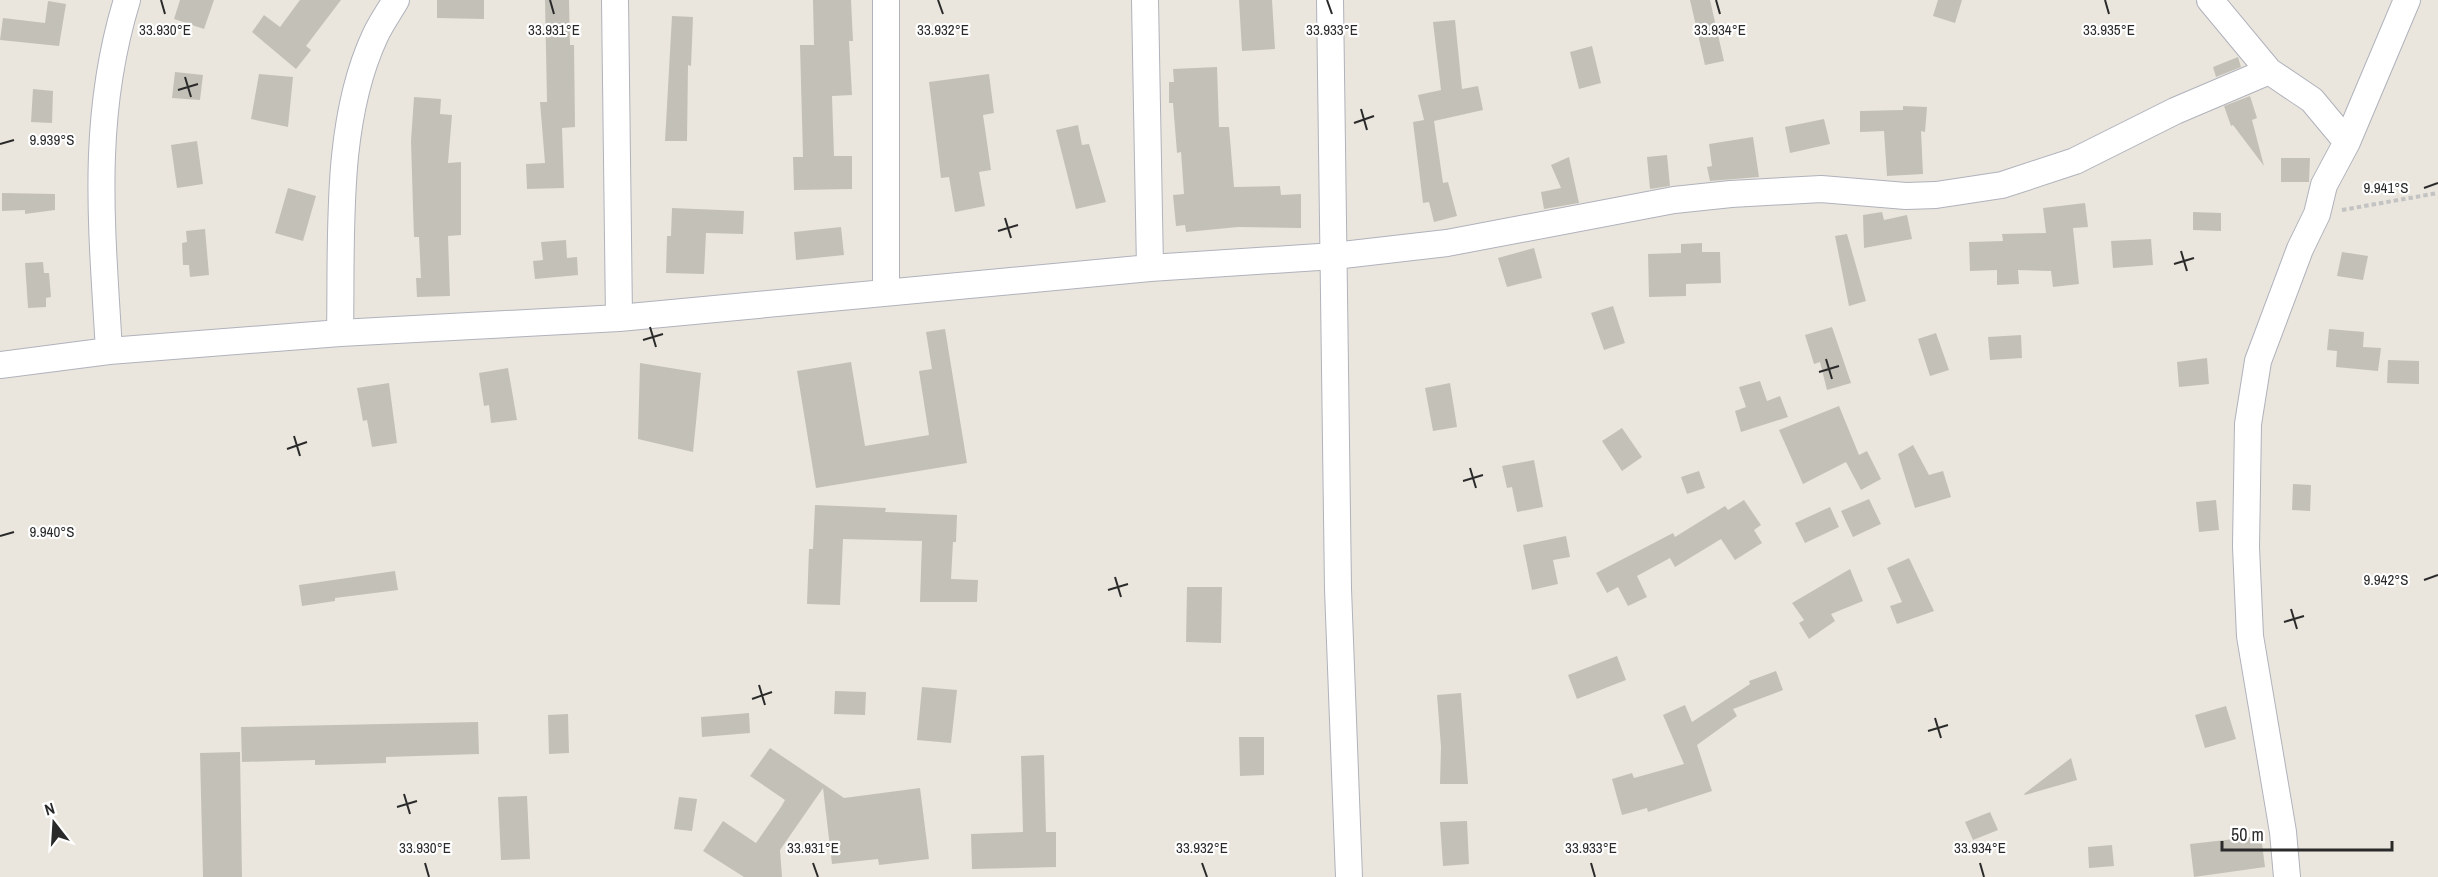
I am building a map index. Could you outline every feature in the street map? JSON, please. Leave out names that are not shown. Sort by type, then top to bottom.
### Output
[{"type":"street","points":[[109,351],[100,185],[101,136],[115,40],[127,0]]},
{"type":"street","points":[[340,333],[347,139],[362,76],[375,36],[396,0]]},
{"type":"street","points":[[615,0],[619,318]]},
{"type":"street","points":[[886,0],[886,292]]},
{"type":"street","points":[[1145,0],[1150,268]]},
{"type":"street","points":[[1330,0],[1338,589],[1349,877]]},
{"type":"street","points":[[2210,0],[2269,71],[2313,100],[2347,142]]},
{"type":"street","points":[[2287,877],[2283,832],[2250,636],[2246,547],[2248,424],[2258,360],[2300,249],[2317,214],[2324,185],[2347,142],[2407,0]]},
{"type":"street","points":[[0,365],[109,351],[340,333],[619,318],[1150,268],[1334,256],[1447,243],[1674,200],[1821,189],[1905,196],[1936,195],[2002,185],[2075,161],[2175,111],[2269,71]]},
{"type":"path","points":[[2317,214],[2438,193]]},
{"type":"building","points":[[180,0],[214,0],[204,29],[174,19]]},
{"type":"building","points":[[300,0],[341,0],[306,46],[311,50],[296,69],[252,32],[264,15],[280,27]]},
{"type":"building","points":[[437,0],[484,0],[484,19],[437,18]]},
{"type":"building","points":[[545,0],[569,0],[570,45],[574,45],[575,127],[562,128],[564,188],[527,189],[526,164],[545,163],[540,102],[547,102]]},
{"type":"building","points":[[813,0],[851,0],[853,41],[849,41],[852,95],[832,96],[834,156],[852,156],[852,189],[794,190],[793,157],[803,157],[800,45],[814,45]]},
{"type":"building","points":[[1239,0],[1272,0],[1275,49],[1242,51]]},
{"type":"building","points":[[1690,0],[1710,0],[1724,61],[1705,65]]},
{"type":"building","points":[[1938,0],[1962,0],[1955,23],[1933,16]]},
{"type":"building","points":[[48,1],[66,4],[59,46],[0,40],[3,18],[45,23]]},
{"type":"building","points":[[672,16],[693,17],[691,66],[688,65],[687,141],[665,141]]},
{"type":"building","points":[[1455,20],[1462,89],[1478,86],[1483,110],[1434,121],[1443,183],[1448,182],[1457,216],[1434,222],[1429,202],[1423,203],[1413,122],[1424,120],[1418,95],[1441,90],[1433,22]]},
{"type":"building","points":[[1592,46],[1601,83],[1579,89],[1570,52]]},
{"type":"building","points":[[2238,57],[2241,67],[2216,77],[2213,67]]},
{"type":"building","points":[[1217,67],[1219,127],[1229,127],[1234,187],[1280,186],[1281,195],[1301,194],[1301,228],[1238,227],[1186,232],[1185,225],[1176,226],[1173,195],[1184,194],[1181,152],[1177,153],[1173,103],[1169,103],[1169,82],[1174,82],[1173,69]]},
{"type":"building","points":[[175,72],[203,75],[200,100],[172,98]]},
{"type":"building","points":[[259,74],[293,77],[288,127],[251,119]]},
{"type":"building","points":[[989,74],[994,113],[983,115],[991,170],[979,172],[985,206],[955,212],[949,177],[941,178],[929,82]]},
{"type":"building","points":[[33,89],[53,91],[52,123],[31,122]]},
{"type":"building","points":[[2250,96],[2257,118],[2252,120],[2264,166],[2233,125],[2231,126],[2224,106]]},
{"type":"building","points":[[414,97],[441,99],[440,114],[452,115],[448,163],[461,162],[461,235],[448,236],[450,296],[417,297],[416,278],[421,278],[419,237],[414,237],[411,141]]},
{"type":"building","points":[[1903,106],[1927,107],[1925,132],[1921,131],[1923,174],[1887,176],[1884,131],[1860,132],[1860,111],[1903,110]]},
{"type":"building","points":[[1824,119],[1830,144],[1790,153],[1785,127]]},
{"type":"building","points":[[1078,125],[1082,145],[1089,144],[1106,202],[1076,209],[1056,130]]},
{"type":"building","points":[[1753,137],[1759,177],[1710,181],[1707,167],[1712,166],[1709,144]]},
{"type":"building","points":[[197,141],[203,184],[177,188],[171,145]]},
{"type":"building","points":[[1667,155],[1670,186],[1650,189],[1647,157]]},
{"type":"building","points":[[1569,157],[1579,203],[1544,209],[1541,192],[1561,188],[1551,165]]},
{"type":"building","points":[[2281,158],[2310,158],[2309,182],[2281,182]]},
{"type":"building","points":[[288,188],[316,196],[303,241],[275,233]]},
{"type":"building","points":[[2,193],[55,194],[55,210],[25,214],[25,210],[2,211]]},
{"type":"building","points":[[2085,203],[2088,227],[2073,228],[2079,284],[2053,287],[2051,271],[2018,270],[2019,284],[1997,285],[1997,270],[1970,271],[1969,242],[2003,241],[2002,234],[2046,233],[2043,208]]},
{"type":"building","points":[[672,208],[744,211],[743,234],[706,233],[704,274],[666,273],[667,236],[671,236]]},
{"type":"building","points":[[1882,212],[1884,220],[1907,215],[1912,239],[1864,248],[1863,215]]},
{"type":"building","points":[[2193,212],[2221,213],[2221,231],[2193,230]]},
{"type":"building","points":[[841,227],[844,255],[796,260],[794,232]]},
{"type":"building","points":[[205,229],[209,275],[190,277],[189,265],[183,265],[182,243],[187,242],[186,231]]},
{"type":"building","points":[[1847,234],[1866,301],[1849,306],[1835,236]]},
{"type":"building","points":[[2151,239],[2153,265],[2113,268],[2111,241]]},
{"type":"building","points":[[566,240],[567,258],[577,257],[578,275],[535,279],[533,261],[543,260],[541,242]]},
{"type":"building","points":[[1702,243],[1702,252],[1720,252],[1721,283],[1686,284],[1686,296],[1649,297],[1648,254],[1681,253],[1681,244]]},
{"type":"building","points":[[1534,248],[1542,278],[1507,287],[1498,258]]},
{"type":"building","points":[[2342,252],[2368,256],[2363,280],[2337,276]]},
{"type":"building","points":[[43,262],[44,273],[49,273],[51,297],[46,298],[46,307],[28,308],[25,263]]},
{"type":"building","points":[[1613,306],[1625,343],[1604,350],[1591,313]]},
{"type":"building","points":[[1832,327],[1851,383],[1827,390],[1820,362],[1814,364],[1805,335]]},
{"type":"building","points":[[945,329],[967,463],[816,488],[797,371],[851,362],[865,446],[929,435],[919,371],[932,369],[926,332]]},
{"type":"building","points":[[2329,329],[2364,332],[2363,347],[2381,348],[2378,371],[2336,367],[2337,351],[2327,350]]},
{"type":"building","points":[[1936,333],[1949,370],[1930,376],[1918,339]]},
{"type":"building","points":[[2021,335],[2022,358],[1990,360],[1988,337]]},
{"type":"building","points":[[2207,358],[2209,384],[2179,387],[2177,362]]},
{"type":"building","points":[[2388,360],[2419,361],[2419,384],[2387,383]]},
{"type":"building","points":[[640,363],[701,373],[693,452],[638,439]]},
{"type":"building","points":[[508,368],[517,420],[491,423],[489,405],[484,406],[479,373]]},
{"type":"building","points":[[1760,381],[1767,401],[1780,396],[1788,417],[1741,432],[1735,411],[1746,407],[1739,387]]},
{"type":"building","points":[[389,383],[397,443],[372,447],[367,420],[363,421],[357,388]]},
{"type":"building","points":[[1450,383],[1457,427],[1433,431],[1425,388]]},
{"type":"building","points":[[1839,406],[1859,455],[1867,451],[1881,479],[1861,490],[1846,462],[1803,484],[1779,430]]},
{"type":"building","points":[[1622,428],[1642,457],[1622,471],[1602,441]]},
{"type":"building","points":[[1913,445],[1929,475],[1943,471],[1951,497],[1915,508],[1898,454]]},
{"type":"building","points":[[1534,460],[1543,507],[1517,512],[1512,487],[1507,488],[1502,466]]},
{"type":"building","points":[[1699,471],[1705,488],[1687,494],[1681,477]]},
{"type":"building","points":[[2293,484],[2311,485],[2310,511],[2292,510]]},
{"type":"building","points":[[1869,499],[1881,524],[1853,537],[1841,511]]},
{"type":"building","points":[[1744,500],[1761,525],[1754,530],[1762,543],[1735,560],[1721,539],[1675,567],[1670,558],[1637,576],[1647,597],[1628,606],[1618,587],[1607,593],[1596,573],[1673,533],[1675,537],[1725,506],[1728,510]]},
{"type":"building","points":[[2216,500],[2219,530],[2199,532],[2196,502]]},
{"type":"building","points":[[815,505],[886,508],[885,512],[957,515],[951,579],[978,580],[977,602],[920,602],[922,541],[843,539],[840,605],[807,604],[809,549],[813,549]]},
{"type":"building","points":[[1830,507],[1839,527],[1805,543],[1795,523]]},
{"type":"building","points":[[1566,536],[1570,557],[1553,560],[1558,584],[1532,590],[1523,545]]},
{"type":"building","points":[[1909,558],[1934,611],[1897,624],[1890,606],[1902,602],[1887,568]]},
{"type":"building","points":[[1850,569],[1863,601],[1831,614],[1835,621],[1809,639],[1799,623],[1804,620],[1792,603]]},
{"type":"building","points":[[395,571],[398,590],[335,598],[335,601],[302,606],[299,585]]},
{"type":"building","points":[[1187,587],[1222,587],[1221,643],[1186,642]]},
{"type":"building","points":[[1617,656],[1626,680],[1577,699],[1568,675]]},
{"type":"building","points":[[1776,671],[1783,690],[1733,709],[1737,716],[1697,745],[1712,791],[1648,812],[1647,808],[1622,815],[1612,779],[1632,773],[1634,778],[1684,764],[1663,715],[1685,705],[1692,722],[1750,684],[1749,681]]},
{"type":"building","points":[[922,687],[957,690],[951,743],[917,740]]},
{"type":"building","points":[[835,691],[866,692],[865,715],[834,714]]},
{"type":"building","points":[[1461,693],[1468,784],[1440,784],[1441,747],[1437,695]]},
{"type":"building","points":[[2226,706],[2236,739],[2205,748],[2195,715]]},
{"type":"building","points":[[749,713],[750,733],[702,737],[701,717]]},
{"type":"building","points":[[568,714],[569,753],[549,754],[548,715]]},
{"type":"building","points":[[478,722],[479,754],[386,757],[386,763],[315,765],[315,760],[242,762],[241,727]]},
{"type":"building","points":[[1239,737],[1264,737],[1264,775],[1240,776]]},
{"type":"building","points":[[770,748],[844,798],[920,788],[929,859],[879,865],[878,859],[832,864],[823,788],[780,850],[782,877],[744,877],[703,851],[723,821],[756,843],[781,807],[785,800],[750,776]]},
{"type":"building","points":[[240,752],[242,877],[203,877],[200,753]]},
{"type":"building","points":[[1044,755],[1046,832],[1056,832],[1056,867],[972,869],[971,834],[1023,832],[1021,756]]},
{"type":"building","points":[[2071,758],[2077,780],[2024,794]]},
{"type":"building","points":[[527,796],[530,859],[501,860],[498,797]]},
{"type":"building","points":[[679,797],[697,799],[692,831],[674,829]]},
{"type":"building","points":[[1990,812],[1998,830],[1973,840],[1965,822]]},
{"type":"building","points":[[1467,821],[1469,864],[1443,866],[1440,822]]},
{"type":"building","points":[[2261,836],[2265,867],[2194,877],[2190,844]]},
{"type":"building","points":[[2112,845],[2114,866],[2089,868],[2088,847]]}]
